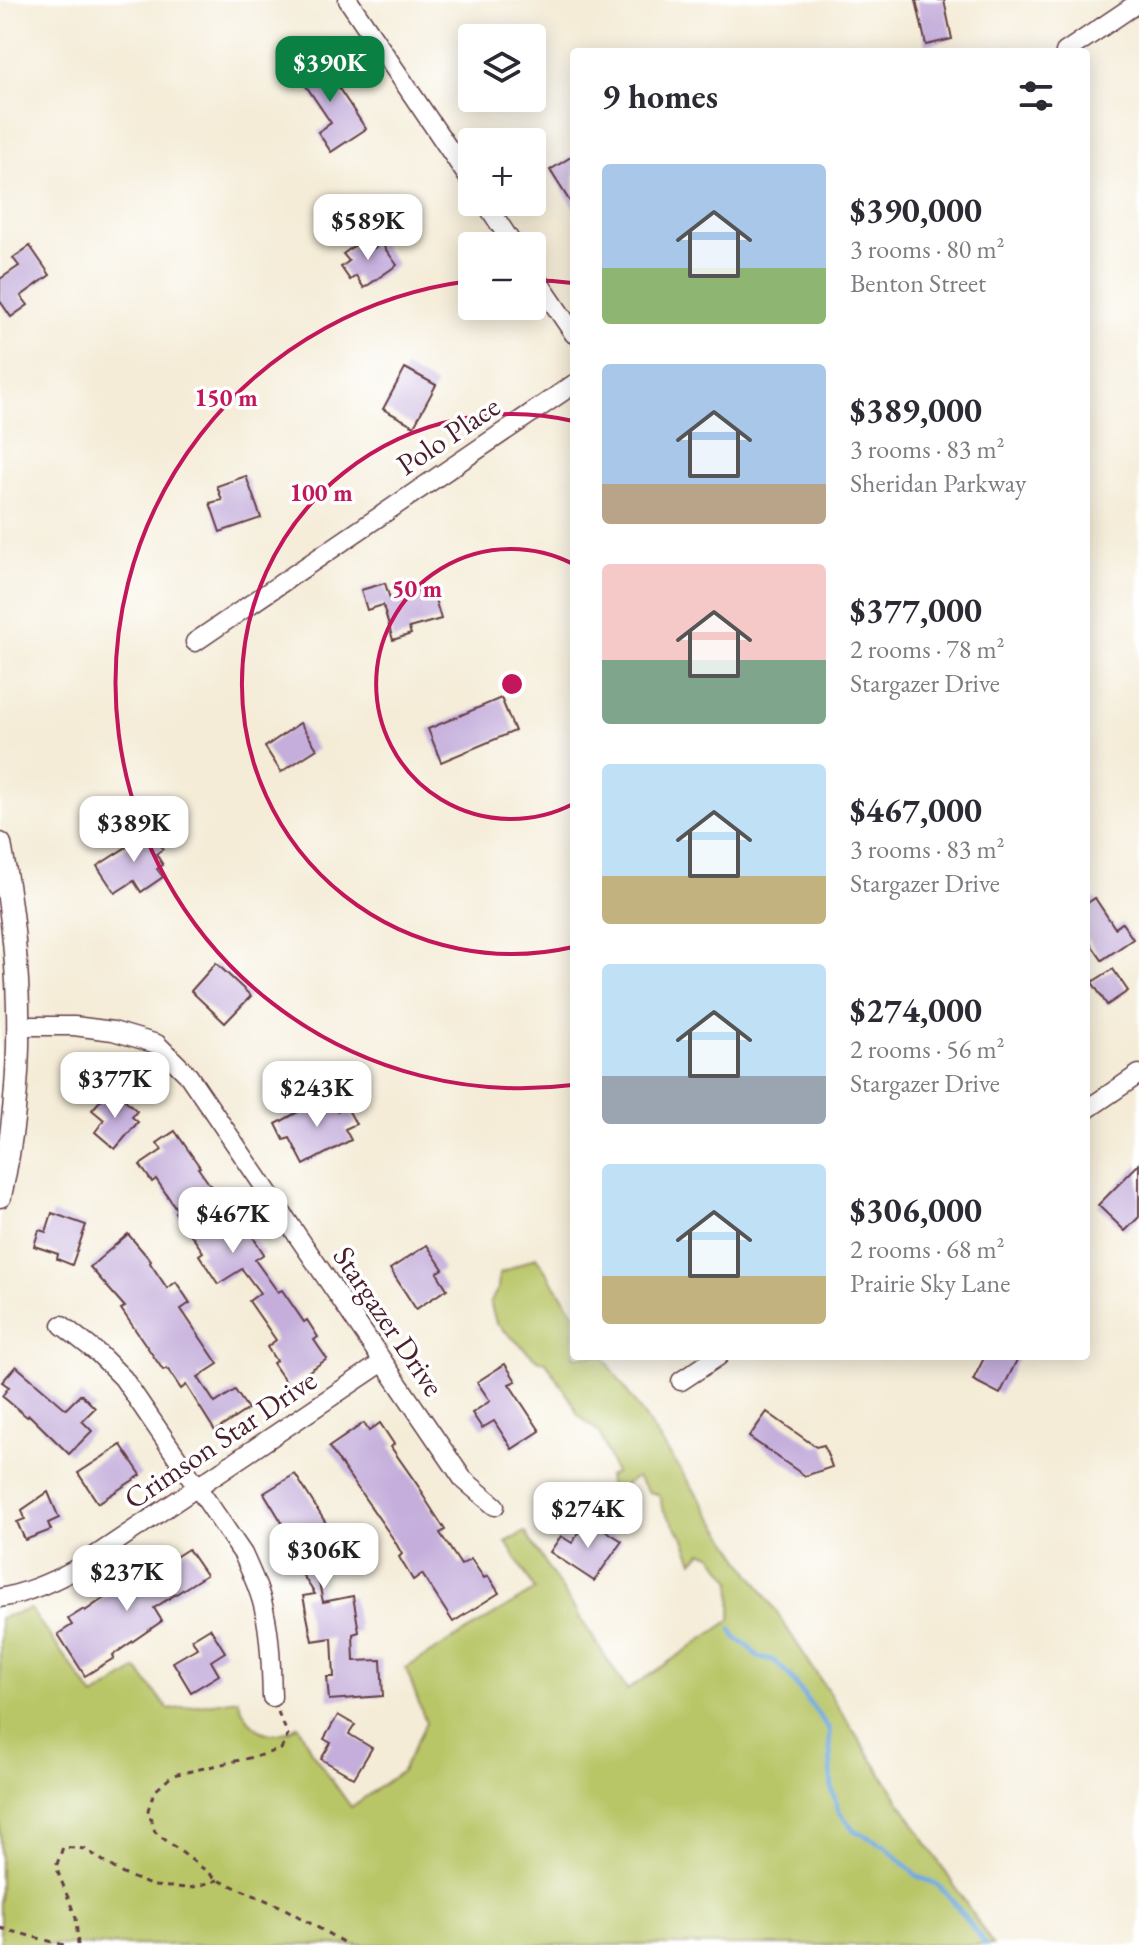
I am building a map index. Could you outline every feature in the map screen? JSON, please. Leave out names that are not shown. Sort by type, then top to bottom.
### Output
[{"type":"main road","points":[[0,844],[14,936],[18,1026],[14,1105],[0,1196]]},
{"type":"street","points":[[348,0],[458,162]]},
{"type":"street","points":[[1071,48],[1139,2]]},
{"type":"street","points":[[546,293],[570,328]]},
{"type":"street","name":"Polo Place","points":[[195,642],[570,387]]},
{"type":"street","name":"Stargazer Drive","points":[[18,1026],[74,1026],[113,1031],[157,1044],[188,1075],[463,1479],[495,1506]]},
{"type":"street","points":[[1090,1100],[1139,1074]]},
{"type":"street","points":[[62,1325],[123,1378],[243,1554],[265,1613],[272,1697]]},
{"type":"street","points":[[681,1381],[713,1360]]},
{"type":"street","name":"Crimson Star Drive","points":[[0,1598],[46,1585],[74,1570],[383,1362]]},
{"type":"path","points":[[272,1697],[288,1735],[281,1749],[173,1775],[154,1792],[148,1810],[155,1832],[218,1880],[282,1907],[348,1945]]},
{"type":"path","points":[[78,1945],[76,1918],[56,1867],[63,1847],[85,1849],[123,1874],[153,1886],[190,1888],[218,1880]]},
{"type":"path","points":[[0,1928],[64,1945]]},
{"type":"green space","points":[[536,1257],[570,1307],[570,1360],[606,1360],[766,1596],[993,1945],[0,1945],[0,1618],[30,1609],[94,1697],[137,1669],[169,1710],[238,1699],[248,1718],[261,1731],[278,1734],[298,1725],[311,1751],[351,1807],[402,1771],[426,1723],[406,1668],[535,1590],[506,1542],[525,1532],[627,1690],[731,1620],[732,1581],[712,1555],[702,1552],[693,1561],[684,1539],[662,1508],[658,1494],[649,1492],[637,1477],[611,1494],[608,1476],[615,1473],[600,1433],[577,1414],[546,1362],[537,1360],[496,1323],[490,1302],[498,1289],[499,1274]]},
{"type":"building","points":[[916,0],[944,0],[952,39],[926,45]]},
{"type":"building","points":[[316,54],[366,129],[331,152],[318,132],[331,123],[294,68]]},
{"type":"building","points":[[570,158],[570,202],[550,170]]},
{"type":"building","points":[[367,237],[374,248],[381,243],[397,265],[364,288],[356,276],[350,280],[341,267],[349,261],[343,254]]},
{"type":"building","points":[[30,246],[50,275],[21,296],[28,305],[11,317],[0,301],[0,279],[19,266],[13,258]]},
{"type":"building","points":[[405,368],[436,385],[414,426],[383,409]]},
{"type":"building","points":[[246,476],[261,518],[220,532],[210,503],[222,500],[217,486]]},
{"type":"building","points":[[385,583],[390,599],[432,589],[441,619],[409,628],[411,634],[393,640],[383,605],[367,610],[361,590]]},
{"type":"building","points":[[501,698],[515,731],[441,762],[428,729]]},
{"type":"building","points":[[300,723],[317,749],[281,772],[265,747]]},
{"type":"building","points":[[148,828],[163,849],[156,854],[163,865],[157,869],[163,877],[141,892],[134,881],[115,893],[97,866],[131,844],[128,841]]},
{"type":"building","points":[[1095,898],[1115,928],[1122,923],[1133,939],[1102,960],[1090,943],[1090,901]]},
{"type":"building","points":[[216,963],[251,996],[225,1023],[191,991]]},
{"type":"building","points":[[1113,969],[1128,991],[1107,1005],[1092,982]]},
{"type":"building","points":[[106,1094],[118,1104],[123,1098],[137,1111],[132,1117],[138,1122],[115,1149],[95,1132],[104,1120],[92,1110]]},
{"type":"building","points":[[329,1095],[337,1111],[346,1106],[356,1124],[345,1129],[351,1140],[304,1165],[290,1138],[284,1140],[276,1124]]},
{"type":"building","points":[[175,1131],[240,1228],[245,1225],[264,1254],[255,1260],[278,1292],[282,1290],[318,1337],[314,1340],[327,1359],[288,1385],[273,1363],[276,1361],[267,1347],[276,1340],[249,1301],[260,1293],[242,1269],[218,1284],[199,1255],[203,1252],[175,1212],[177,1210],[156,1179],[152,1182],[140,1165],[162,1150],[157,1143]]},
{"type":"building","points":[[1139,1164],[1139,1217],[1125,1231],[1098,1205]]},
{"type":"building","points":[[52,1213],[86,1225],[72,1265],[57,1259],[58,1254],[34,1246],[39,1230],[46,1232]]},
{"type":"building","points":[[128,1234],[151,1261],[167,1288],[176,1282],[190,1303],[181,1309],[218,1364],[198,1377],[215,1403],[235,1390],[248,1409],[215,1431],[186,1385],[181,1389],[167,1368],[163,1370],[121,1309],[125,1307],[90,1267]]},
{"type":"building","points":[[427,1245],[443,1269],[437,1273],[447,1289],[416,1309],[390,1269]]},
{"type":"building","points":[[983,1360],[1017,1360],[1000,1394],[973,1380]]},
{"type":"building","points":[[505,1364],[516,1381],[509,1384],[540,1431],[512,1449],[494,1421],[482,1428],[472,1413],[490,1401],[477,1382]]},
{"type":"building","points":[[16,1366],[66,1409],[81,1394],[95,1408],[82,1421],[92,1431],[69,1454],[29,1415],[27,1417],[2,1396],[9,1387],[2,1382]]},
{"type":"building","points":[[767,1412],[816,1447],[824,1445],[832,1467],[805,1476],[749,1437]]},
{"type":"building","points":[[364,1423],[369,1431],[380,1423],[394,1444],[391,1447],[445,1530],[440,1533],[461,1565],[471,1559],[499,1593],[453,1622],[422,1574],[413,1580],[399,1557],[402,1554],[394,1540],[329,1447]]},
{"type":"building","points":[[121,1445],[141,1475],[98,1503],[78,1473]]},
{"type":"building","points":[[295,1474],[346,1555],[317,1573],[323,1602],[353,1596],[359,1632],[353,1634],[354,1661],[381,1660],[383,1696],[329,1700],[327,1677],[334,1677],[332,1638],[312,1641],[303,1596],[315,1594],[283,1545],[292,1539],[264,1493]]},
{"type":"building","points":[[48,1492],[59,1518],[48,1523],[51,1530],[25,1540],[17,1522],[25,1519],[22,1510]]},
{"type":"building","points":[[588,1519],[622,1541],[594,1581],[550,1552],[561,1536],[572,1543]]},
{"type":"building","points":[[188,1549],[206,1575],[154,1608],[162,1621],[85,1676],[58,1634],[72,1625],[68,1619],[133,1578],[136,1582]]},
{"type":"building","points":[[210,1628],[225,1652],[211,1661],[219,1675],[191,1692],[173,1662],[197,1648],[192,1639]]},
{"type":"building","points":[[338,1715],[355,1725],[349,1734],[372,1748],[354,1778],[321,1759],[331,1743],[324,1739]]},
{"type":"waterway","points":[[731,1629],[735,1637],[758,1657],[773,1660],[789,1675],[829,1729],[832,1791],[839,1811],[854,1830],[884,1845],[917,1876],[936,1884],[986,1945]]}]
